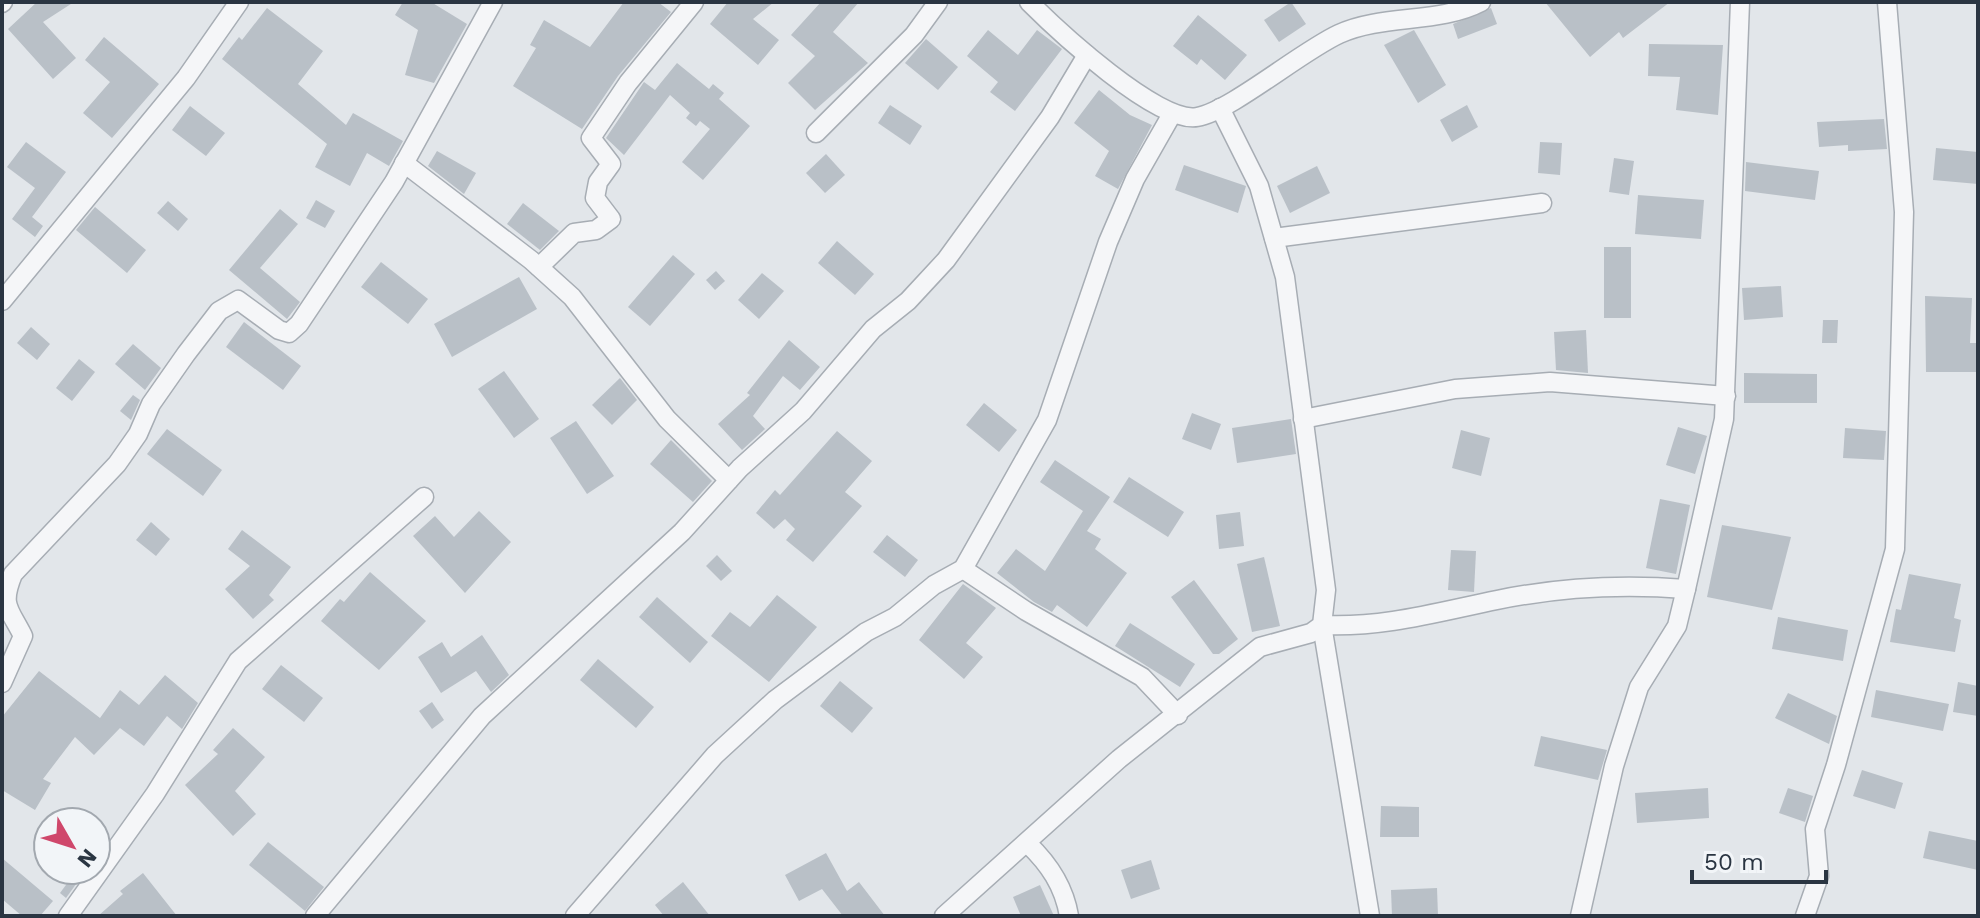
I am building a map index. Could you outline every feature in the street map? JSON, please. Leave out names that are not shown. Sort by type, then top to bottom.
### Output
[{"type":"street","points":[[2,301],[186,78],[239,2]]},
{"type":"street","points":[[2,683],[23,636],[5,607],[3,592],[13,574],[117,464],[138,434],[151,404],[219,311],[238,300],[279,330],[289,333],[299,324],[404,163],[493,2]]},
{"type":"street","points":[[539,267],[574,233],[596,230],[611,219],[595,198],[598,182],[611,164],[591,138],[628,83],[694,2]]},
{"type":"street","points":[[816,133],[914,35],[938,2]]},
{"type":"street","points":[[1029,2],[1087,55],[1172,114],[1195,118],[1220,108],[1293,59],[1342,33],[1408,9],[1467,9],[1481,2]]},
{"type":"street","points":[[1580,916],[1614,766],[1639,687],[1677,626],[1724,419],[1729,216],[1740,2]]},
{"type":"street","points":[[1805,916],[1819,876],[1815,829],[1836,765],[1895,549],[1904,212],[1887,2]]},
{"type":"street","points":[[315,916],[482,716],[682,532],[729,480],[803,411],[873,329],[908,301],[946,260],[1050,117],[1087,55]]},
{"type":"street","points":[[1220,108],[1259,186],[1285,277],[1326,590],[1322,625],[1370,916]]},
{"type":"street","points":[[575,916],[715,755],[775,700],[866,632],[895,617],[934,585],[963,569],[1047,420],[1108,242],[1135,179],[1172,114]]},
{"type":"street","points":[[404,163],[539,267],[572,297],[667,419],[729,480]]},
{"type":"street","points":[[1274,238],[1542,203]]},
{"type":"street","points":[[1303,419],[1455,389],[1550,382],[1726,396]]},
{"type":"street","points":[[68,916],[155,794],[238,661],[424,497]]},
{"type":"street","points":[[963,569],[1026,611],[1142,677],[1178,715]]},
{"type":"street","points":[[944,916],[1028,844],[1119,759],[1260,647],[1311,633],[1322,625],[1358,627],[1419,618],[1501,599],[1620,584],[1686,589]]},
{"type":"street","points":[[1028,844],[1054,873],[1069,916]]},
{"type":"building","points":[[37,2],[74,2],[43,22],[76,58],[53,79],[8,29]]},
{"type":"building","points":[[403,2],[431,2],[467,24],[434,83],[405,75],[418,30],[395,15]]},
{"type":"building","points":[[624,2],[658,2],[671,12],[618,76],[582,129],[513,86],[536,48],[530,45],[544,20],[590,47]]},
{"type":"building","points":[[728,2],[774,2],[753,19],[779,40],[758,65],[710,24]]},
{"type":"building","points":[[821,2],[859,2],[833,32],[868,63],[815,110],[788,83],[815,56],[791,35]]},
{"type":"building","points":[[1291,2],[1306,24],[1279,42],[1264,20]]},
{"type":"building","points":[[1545,2],[1670,2],[1623,38],[1619,32],[1590,57]]},
{"type":"building","points":[[267,8],[323,51],[298,84],[346,125],[353,113],[403,141],[389,166],[367,153],[350,186],[315,167],[327,144],[222,59],[239,37],[242,40]]},
{"type":"building","points":[[1491,8],[1497,24],[1458,39],[1453,24]]},
{"type":"building","points":[[1198,15],[1247,55],[1225,80],[1201,59],[1197,65],[1173,46]]},
{"type":"building","points":[[988,30],[1018,55],[1037,30],[1062,49],[1015,111],[990,92],[998,82],[967,56]]},
{"type":"building","points":[[1414,30],[1446,85],[1418,103],[1384,45]]},
{"type":"building","points":[[104,37],[159,84],[112,138],[83,113],[110,82],[85,60]]},
{"type":"building","points":[[926,39],[958,67],[938,90],[905,63]]},
{"type":"building","points":[[1649,44],[1723,45],[1718,115],[1676,110],[1680,77],[1648,76]]},
{"type":"building","points":[[677,63],[709,89],[713,84],[724,93],[719,99],[750,126],[703,180],[682,162],[710,129],[700,121],[696,126],[686,118],[690,113],[670,95],[624,155],[606,138],[644,82],[655,90]]},
{"type":"building","points":[[1099,90],[1130,115],[1152,125],[1118,189],[1095,176],[1109,151],[1074,123]]},
{"type":"building","points":[[890,105],[922,126],[910,145],[878,123]]},
{"type":"building","points":[[1467,105],[1478,127],[1452,142],[1440,120]]},
{"type":"building","points":[[190,106],[225,133],[206,156],[172,130]]},
{"type":"building","points":[[1884,119],[1887,149],[1848,151],[1848,145],[1819,147],[1817,122]]},
{"type":"building","points":[[26,142],[66,172],[32,217],[43,226],[35,237],[12,219],[35,188],[7,167]]},
{"type":"building","points":[[1540,142],[1562,143],[1560,175],[1538,173]]},
{"type":"building","points":[[1936,148],[1978,152],[1978,184],[1933,180]]},
{"type":"building","points":[[437,151],[476,173],[464,194],[428,166]]},
{"type":"building","points":[[826,154],[845,175],[825,193],[806,173]]},
{"type":"building","points":[[1614,158],[1634,161],[1629,195],[1609,192]]},
{"type":"building","points":[[1746,162],[1819,171],[1815,200],[1745,191]]},
{"type":"building","points":[[1184,165],[1246,186],[1238,213],[1175,190]]},
{"type":"building","points":[[1317,166],[1330,193],[1290,213],[1277,186]]},
{"type":"building","points":[[1638,195],[1704,200],[1701,239],[1635,234]]},
{"type":"building","points":[[316,200],[335,211],[325,228],[306,218]]},
{"type":"building","points":[[168,201],[188,219],[178,231],[157,213]]},
{"type":"building","points":[[523,203],[559,231],[540,250],[507,224]]},
{"type":"building","points":[[95,207],[146,250],[127,273],[76,230]]},
{"type":"building","points":[[280,209],[298,224],[260,268],[300,302],[287,319],[229,270]]},
{"type":"building","points":[[837,241],[874,274],[855,295],[818,263]]},
{"type":"building","points":[[1604,247],[1631,247],[1631,318],[1604,318]]},
{"type":"building","points":[[673,255],[695,274],[650,326],[628,307]]},
{"type":"building","points":[[381,262],[428,299],[408,324],[361,287]]},
{"type":"building","points":[[716,271],[725,281],[715,290],[706,280]]},
{"type":"building","points":[[762,273],[784,291],[759,319],[738,300]]},
{"type":"building","points":[[519,277],[537,309],[452,357],[434,324]]},
{"type":"building","points":[[1781,286],[1783,317],[1744,320],[1742,288]]},
{"type":"building","points":[[1925,296],[1972,298],[1970,343],[1978,343],[1978,372],[1926,372]]},
{"type":"building","points":[[1823,320],[1838,320],[1837,343],[1822,343]]},
{"type":"building","points":[[244,322],[301,366],[283,390],[226,347]]},
{"type":"building","points":[[31,327],[50,344],[37,360],[17,343]]},
{"type":"building","points":[[1586,330],[1588,373],[1556,370],[1554,332]]},
{"type":"building","points":[[789,340],[820,367],[800,390],[783,376],[753,416],[765,429],[742,450],[718,424],[750,395],[747,393]]},
{"type":"building","points":[[133,344],[161,368],[145,390],[115,364]]},
{"type":"building","points":[[79,359],[95,372],[72,401],[56,388]]},
{"type":"building","points":[[504,371],[539,419],[514,438],[478,389]]},
{"type":"building","points":[[1744,373],[1817,374],[1817,403],[1744,403]]},
{"type":"building","points":[[620,378],[637,400],[612,425],[592,405]]},
{"type":"building","points":[[133,395],[140,400],[131,420],[120,411]]},
{"type":"building","points":[[984,403],[1017,430],[999,452],[966,425]]},
{"type":"building","points":[[1192,413],[1221,424],[1211,450],[1182,439]]},
{"type":"building","points":[[1291,419],[1296,454],[1237,463],[1232,428]]},
{"type":"building","points":[[576,421],[614,476],[587,494],[550,438]]},
{"type":"building","points":[[1678,427],[1707,436],[1695,474],[1666,465]]},
{"type":"building","points":[[1845,428],[1886,431],[1884,460],[1843,458]]},
{"type":"building","points":[[167,429],[222,470],[203,496],[147,454]]},
{"type":"building","points":[[1461,430],[1490,438],[1481,476],[1452,468]]},
{"type":"building","points":[[837,431],[872,461],[845,492],[862,506],[813,562],[786,540],[795,529],[785,519],[774,529],[756,513],[775,490],[780,495]]},
{"type":"building","points":[[671,440],[712,481],[693,502],[650,464]]},
{"type":"building","points":[[1055,460],[1110,497],[1087,531],[1101,539],[1095,549],[1127,573],[1087,627],[1057,605],[1052,612],[1034,602],[997,573],[1016,549],[1045,571],[1083,511],[1040,482]]},
{"type":"building","points":[[1129,477],[1184,512],[1168,537],[1113,502]]},
{"type":"building","points":[[1660,499],[1690,505],[1676,574],[1646,568]]},
{"type":"building","points":[[479,511],[511,542],[465,593],[413,536],[435,516],[454,537]]},
{"type":"building","points":[[1240,512],[1244,546],[1219,549],[1216,515]]},
{"type":"building","points":[[151,522],[170,539],[156,556],[136,540]]},
{"type":"building","points":[[1722,525],[1791,537],[1772,610],[1707,597]]},
{"type":"building","points":[[242,530],[291,567],[269,595],[274,600],[253,619],[225,589],[250,566],[228,549]]},
{"type":"building","points":[[887,535],[918,560],[905,577],[873,552]]},
{"type":"building","points":[[1451,550],[1476,551],[1474,592],[1448,590]]},
{"type":"building","points":[[717,555],[732,571],[721,581],[706,566]]},
{"type":"building","points":[[1264,557],[1280,626],[1252,632],[1237,564]]},
{"type":"building","points":[[370,572],[426,621],[379,670],[321,621],[340,599],[344,602]]},
{"type":"building","points":[[1909,574],[1961,584],[1954,618],[1961,620],[1955,652],[1890,642],[1896,609],[1901,610]]},
{"type":"building","points":[[1194,580],[1238,639],[1219,654],[1213,654],[1171,597]]},
{"type":"building","points":[[963,584],[996,608],[966,643],[983,657],[964,679],[919,640]]},
{"type":"building","points":[[777,595],[817,627],[769,682],[711,636],[730,612],[750,627]]},
{"type":"building","points":[[657,597],[708,642],[690,663],[639,617]]},
{"type":"building","points":[[1778,617],[1848,630],[1843,661],[1772,649]]},
{"type":"building","points":[[1130,623],[1195,664],[1180,687],[1115,646]]},
{"type":"building","points":[[482,635],[509,675],[491,692],[476,671],[441,693],[418,657],[442,642],[451,657]]},
{"type":"building","points":[[598,659],[654,707],[636,728],[580,680]]},
{"type":"building","points":[[281,665],[323,698],[304,722],[262,689]]},
{"type":"building","points":[[39,671],[100,718],[120,690],[139,705],[165,675],[198,703],[182,729],[167,716],[144,746],[120,728],[94,755],[75,737],[43,779],[51,783],[37,806],[32,808],[2,790],[2,717]]},
{"type":"building","points":[[840,681],[873,708],[852,733],[820,706]]},
{"type":"building","points":[[1958,682],[1978,686],[1978,716],[1953,712]]},
{"type":"building","points":[[1876,690],[1949,704],[1943,731],[1871,717]]},
{"type":"building","points":[[1788,693],[1837,716],[1829,744],[1775,718]]},
{"type":"building","points":[[432,702],[444,720],[432,729],[419,711]]},
{"type":"building","points":[[233,728],[265,757],[235,791],[256,814],[233,836],[185,785],[218,754],[213,750]]},
{"type":"building","points":[[1541,736],[1607,750],[1598,780],[1534,766]]},
{"type":"building","points":[[1862,770],[1903,783],[1895,809],[1853,796]]},
{"type":"building","points":[[1708,788],[1709,818],[1637,823],[1635,793]]},
{"type":"building","points":[[1788,788],[1813,796],[1805,822],[1779,813]]},
{"type":"building","points":[[1381,806],[1419,807],[1419,837],[1380,837]]},
{"type":"building","points":[[1929,831],[1978,841],[1978,870],[1923,858]]},
{"type":"building","points":[[268,842],[324,887],[305,911],[249,865]]},
{"type":"building","points":[[826,853],[847,891],[859,882],[885,916],[843,916],[822,889],[799,901],[785,875]]},
{"type":"building","points":[[2,858],[53,901],[40,916],[22,916],[2,899]]},
{"type":"building","points":[[1151,860],[1160,889],[1131,899],[1121,870]]},
{"type":"building","points":[[143,873],[177,916],[98,916],[123,894],[120,891]]},
{"type":"building","points":[[683,882],[710,916],[664,916],[655,905]]},
{"type":"building","points":[[1040,885],[1054,916],[1021,916],[1013,897]]},
{"type":"building","points":[[65,886],[75,886],[66,898],[60,893]]},
{"type":"building","points":[[1437,888],[1438,916],[1392,916],[1391,890]]}]
